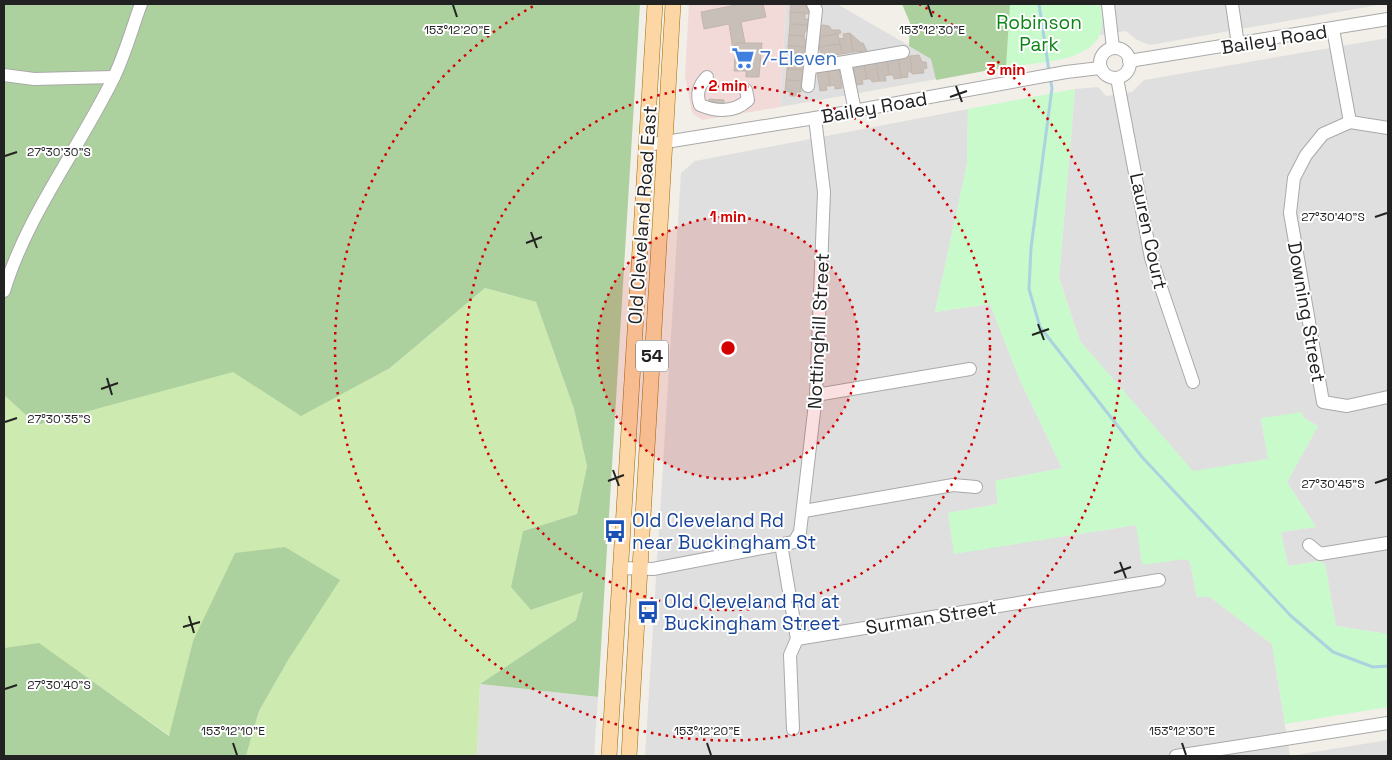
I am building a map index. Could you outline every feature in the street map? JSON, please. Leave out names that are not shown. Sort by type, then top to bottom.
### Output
[{"type":"main road","name":"Old Cleveland Road East","points":[[609,756],[655,4]]},
{"type":"main road","name":"Old Cleveland Road East","points":[[628,756],[673,4]]},
{"type":"street","points":[[4,291],[9,273],[33,222],[114,77],[141,4]]},
{"type":"street","points":[[808,86],[812,67],[816,10],[813,4]]},
{"type":"street","points":[[1108,4],[1113,48]]},
{"type":"street","points":[[1232,4],[1238,45]]},
{"type":"street","name":"Bailey Road","points":[[1129,61],[1388,20]]},
{"type":"street","points":[[1333,29],[1350,122],[1388,128]]},
{"type":"street","points":[[1113,48],[1126,53],[1129,61],[1125,74],[1117,78],[1105,74],[1100,68],[1102,55],[1113,48]]},
{"type":"street","points":[[812,67],[903,52]]},
{"type":"street","points":[[845,62],[855,111]]},
{"type":"street","name":"Bailey Road","points":[[647,145],[815,118],[1066,72],[1100,68]]},
{"type":"street","points":[[4,76],[34,79],[114,77]]},
{"type":"street","points":[[706,77],[700,84],[697,96],[700,105],[712,110],[730,110],[741,106],[748,100],[746,90]]},
{"type":"street","name":"Lauren Court","points":[[1117,78],[1121,89],[1151,258],[1193,382]]},
{"type":"street","name":"Nottinghill Street","points":[[781,544],[794,542],[800,532],[804,511],[816,395],[824,192],[815,118]]},
{"type":"street","name":"Downing Street","points":[[1350,122],[1323,134],[1306,155],[1294,178],[1290,212],[1323,402],[1347,406],[1388,397]]},
{"type":"street","points":[[816,395],[970,369]]},
{"type":"street","points":[[804,511],[954,485],[976,487]]},
{"type":"street","points":[[1309,545],[1320,554],[1388,543]]},
{"type":"street","points":[[620,568],[654,569],[781,544],[798,639],[790,655],[793,729]]},
{"type":"street","name":"Surman Street","points":[[798,639],[1159,580]]},
{"type":"street","points":[[1176,756],[1388,723]]},
{"type":"shaded area","points":[[689,4],[786,4],[780,107],[702,120],[692,113],[685,76]]},
{"type":"shaded area","points":[[786,4],[837,4],[960,75],[780,107]]},
{"type":"shaded area","points":[[1100,4],[1384,4],[1150,45],[1137,40],[1126,31],[1100,35],[1102,18]]},
{"type":"shaded area","points":[[1388,38],[1388,634],[1336,626],[1325,564],[1319,561],[1288,566],[1281,532],[1316,527],[1287,482],[1318,426],[1304,418],[1261,419],[1268,459],[1193,472],[1080,341],[1059,278],[1075,89],[1098,87],[1106,96],[1132,92],[1144,80]]},
{"type":"shaded area","points":[[968,109],[967,164],[935,312],[990,304],[1019,378],[1062,468],[995,481],[998,504],[948,513],[954,553],[1137,525],[1190,562],[1197,597],[1210,597],[1272,644],[1290,756],[645,756],[681,173],[695,161]]},
{"type":"shaded area","points":[[480,684],[598,697],[594,756],[477,756]]},
{"type":"shaded area","points":[[1388,740],[1388,756],[1290,756]]},
{"type":"green space","points":[[4,4],[640,4],[598,697],[480,684],[576,620],[583,592],[531,610],[511,587],[523,531],[577,514],[587,466],[574,409],[536,302],[485,288],[390,368],[301,416],[233,372],[37,425],[4,395]]},
{"type":"green space","points":[[902,4],[1017,4],[1021,20],[1006,67],[936,80],[931,59],[909,46],[910,23]]},
{"type":"green space","name":"Robinson Park","points":[[1010,4],[1100,4],[1102,27],[1100,34],[1094,44],[1072,56],[1059,60],[1006,67]]},
{"type":"green space","points":[[1075,89],[1059,279],[1080,341],[1193,471],[1268,459],[1261,418],[1302,412],[1304,418],[1318,426],[1287,482],[1316,527],[1281,532],[1288,566],[1319,561],[1325,564],[1336,626],[1388,634],[1388,707],[1285,724],[1272,644],[1210,597],[1197,597],[1190,562],[1185,559],[1142,565],[1136,525],[954,554],[948,513],[998,504],[995,481],[1062,468],[1019,378],[990,304],[935,312],[967,164],[968,109]]},
{"type":"green space","points":[[485,288],[536,302],[574,409],[587,466],[577,514],[523,531],[532,610],[583,591],[576,620],[480,684],[477,756],[246,756],[259,711],[290,657],[193,641],[170,736],[39,644],[4,648],[4,395],[37,425],[233,371],[301,415],[390,368]]},
{"type":"green space","points":[[285,547],[340,580],[290,657],[259,711],[246,756],[4,756],[4,648],[39,643],[169,736],[193,641],[235,553]]},
{"type":"building","points":[[741,4],[763,4],[766,17],[741,22],[745,43],[736,43],[733,50],[729,24],[704,29],[701,12]]},
{"type":"building","points":[[791,4],[806,4],[806,7],[809,7],[809,14],[790,12]]},
{"type":"building","points":[[790,12],[805,13],[805,19],[809,19],[808,25],[790,24]]},
{"type":"building","points":[[790,24],[808,25],[808,31],[805,31],[804,36],[789,35]]},
{"type":"building","points":[[819,26],[829,26],[832,30],[840,30],[841,33],[820,37]]},
{"type":"building","points":[[850,33],[853,52],[842,54],[839,39],[844,38],[843,34]]},
{"type":"building","points":[[850,33],[863,43],[867,51],[853,52]]},
{"type":"building","points":[[838,34],[840,44],[819,47],[818,37]]},
{"type":"building","points":[[789,35],[804,36],[807,47],[788,46]]},
{"type":"building","points":[[736,43],[762,43],[759,77],[746,77],[746,71],[734,71]]},
{"type":"building","points":[[840,44],[842,54],[822,57],[819,47]]},
{"type":"building","points":[[788,46],[807,47],[806,54],[803,53],[803,58],[788,57]]},
{"type":"building","points":[[919,55],[922,62],[926,62],[927,68],[923,69],[924,73],[912,74],[910,56]]},
{"type":"building","points":[[910,56],[912,72],[907,72],[908,77],[901,78],[898,58]]},
{"type":"building","points":[[788,57],[803,58],[806,70],[787,69]]},
{"type":"building","points":[[898,58],[901,78],[894,79],[893,75],[889,75],[887,60]]},
{"type":"building","points":[[887,60],[889,75],[885,76],[886,81],[879,81],[876,62]]},
{"type":"building","points":[[876,62],[879,81],[872,82],[871,79],[867,79],[864,64]]},
{"type":"building","points":[[864,64],[867,79],[862,80],[863,84],[856,85],[853,66]]},
{"type":"building","points":[[839,68],[842,88],[835,89],[835,85],[830,86],[828,70]]},
{"type":"building","points":[[787,69],[806,70],[805,76],[802,76],[801,81],[786,80]]},
{"type":"building","points":[[828,70],[830,86],[826,86],[827,90],[820,91],[817,72]]},
{"type":"building","points":[[786,80],[801,81],[801,92],[796,92],[796,96],[790,96],[790,92],[785,91]]},
{"type":"building","points":[[709,99],[724,100],[724,108],[708,107]]},
{"type":"waterway","points":[[1039,4],[1049,71]]},
{"type":"waterway","points":[[1050,77],[1052,88],[1031,248],[1029,289],[1040,327],[1142,457],[1291,616],[1333,652],[1373,667],[1388,666]]},
{"type":"place","name":"7-Eleven","points":[[743,58]]},
{"type":"place","name":"Old Cleveland Rd near Buckingham St","points":[[615,531]]},
{"type":"place","name":"Old Cleveland Rd at Buckingham Street","points":[[648,612]]}]
